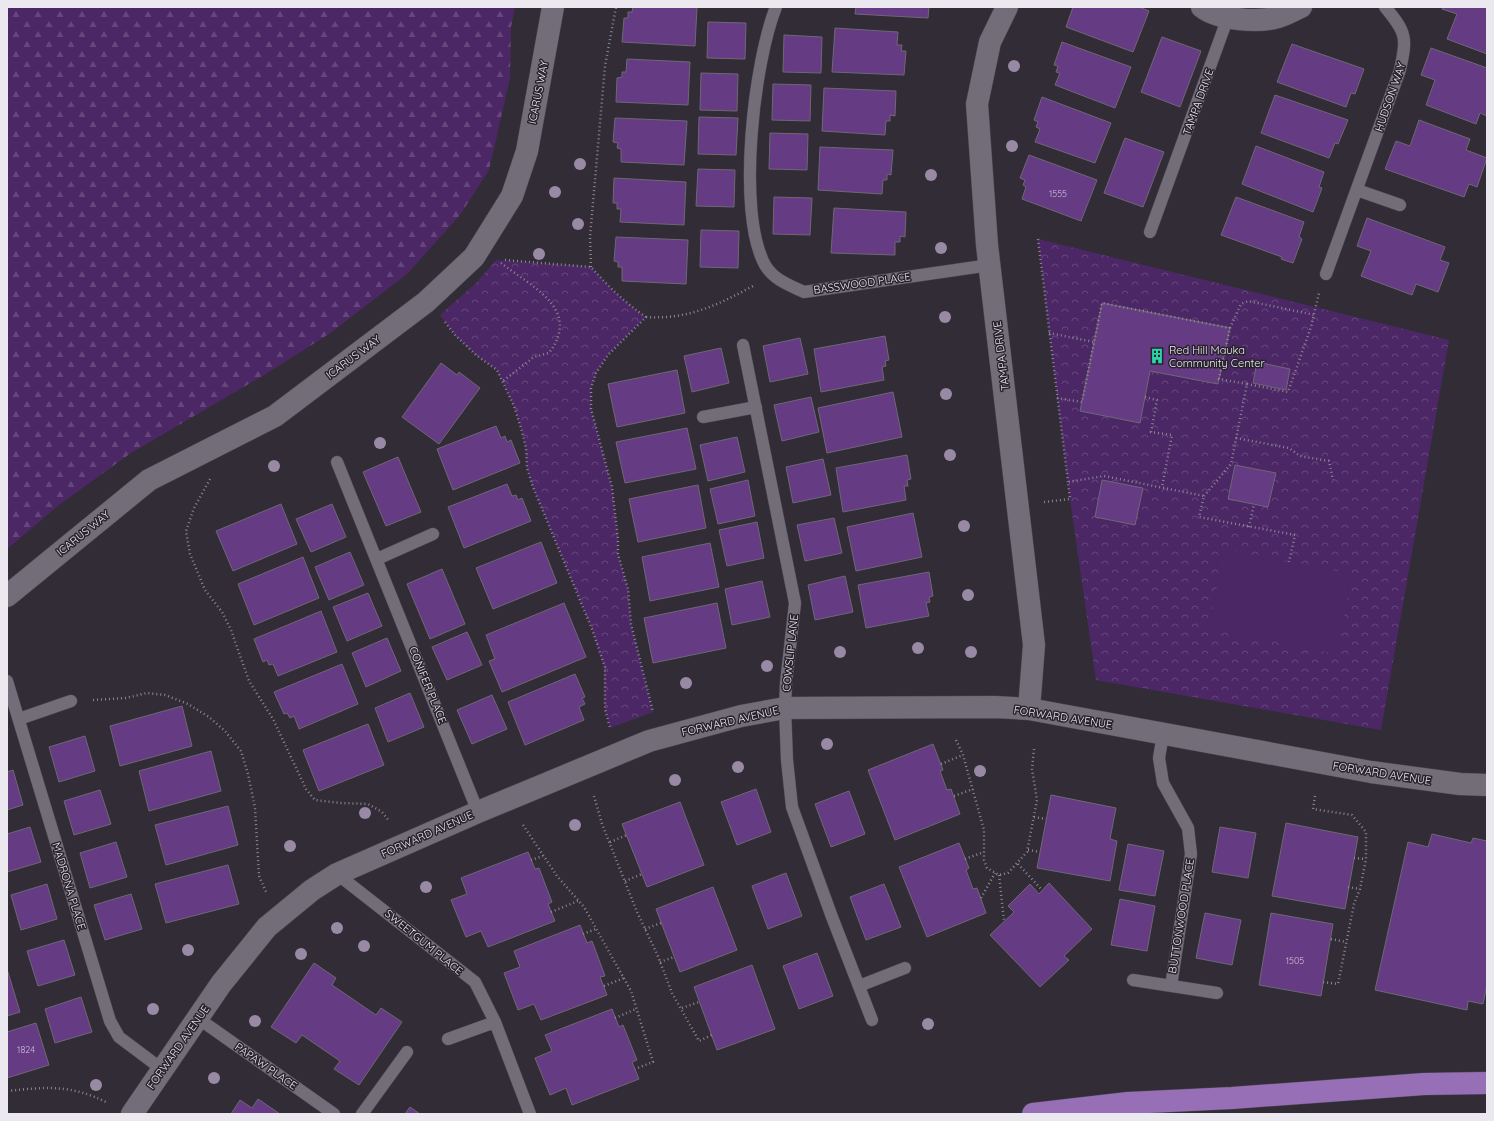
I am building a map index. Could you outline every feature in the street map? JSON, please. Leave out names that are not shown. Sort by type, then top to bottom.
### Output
[{"type":"highway","points":[[1033,1114],[1128,1103],[1232,1098],[1424,1084],[1487,1083]]},
{"type":"street","name":"ICARUS WAY","points":[[7,596],[149,480],[275,416],[426,302],[474,257],[512,196],[527,151],[553,7]]},
{"type":"street","name":"TAMPA DRIVE","points":[[1007,7],[990,42],[977,104],[990,265],[1034,645],[1029,709]]},
{"type":"street","points":[[1202,7],[1228,17],[1253,20],[1278,17],[1301,7]]},
{"type":"street","name":"FORWARD AVENUE","points":[[132,1114],[221,984],[267,927],[312,890],[337,874],[478,812],[649,741],[741,716],[785,708],[994,707],[1029,709],[1371,772],[1460,784],[1487,785]]},
{"type":"lane","name":"BASSWOOD PLACE","points":[[776,7],[757,85],[750,137],[750,188],[755,237],[765,265],[781,282],[804,292],[990,265]]},
{"type":"lane","name":"HUDSON WAY","points":[[1326,274],[1400,70],[1405,44],[1399,24],[1385,7]]},
{"type":"lane","name":"TAMPA DRIVE","points":[[1150,232],[1228,17]]},
{"type":"lane","points":[[1357,190],[1400,205]]},
{"type":"lane","name":"COWSLIP LANE","points":[[743,345],[796,603],[786,683],[785,708],[787,760],[792,807],[832,918],[872,1020]]},
{"type":"lane","points":[[703,417],[756,408]]},
{"type":"lane","name":"CONIFER PLACE","points":[[337,462],[478,812]]},
{"type":"lane","points":[[377,559],[434,534]]},
{"type":"lane","name":"MADRONA PLACE","points":[[7,681],[110,1021],[119,1037],[163,1070]]},
{"type":"lane","points":[[19,719],[71,701]]},
{"type":"lane","name":"BUTTONWOOD PLACE","points":[[1163,734],[1159,758],[1163,783],[1188,828],[1191,854],[1171,986]]},
{"type":"lane","name":"SWEETGUM PLACE","points":[[337,874],[475,982],[495,1022],[530,1114]]},
{"type":"lane","points":[[859,986],[905,968]]},
{"type":"lane","name":"BUTTONWOOD PLACE","points":[[1133,980],[1217,993]]},
{"type":"lane","name":"PAPAW PLACE","points":[[199,1018],[334,1114]]},
{"type":"lane","points":[[448,1039],[495,1022]]},
{"type":"lane","points":[[362,1114],[407,1052]]},
{"type":"path","points":[[616,7],[605,66],[590,237],[591,266],[614,293],[629,305],[646,316],[667,318],[692,313],[727,300],[760,282],[771,272]]},
{"type":"path","points":[[1038,239],[1070,499],[1042,502]]},
{"type":"path","points":[[503,381],[534,357],[550,353],[560,336],[561,325],[560,316],[554,305],[496,260],[591,266]]},
{"type":"path","points":[[1314,315],[1248,300],[1241,304],[1230,328],[1219,379],[1288,392],[1314,315],[1316,303],[1326,274]]},
{"type":"path","points":[[1057,398],[1082,402],[1102,303],[1230,328]]},
{"type":"path","points":[[646,316],[608,355],[596,373],[591,388],[591,409],[612,487],[618,539],[618,554],[628,589],[631,624],[653,712]]},
{"type":"path","points":[[444,320],[455,335],[476,355],[497,370],[514,406],[526,448],[527,468],[533,487],[592,629],[604,668],[605,709],[610,728]]},
{"type":"path","points":[[1049,333],[1094,342]]},
{"type":"path","points":[[1247,384],[1232,464],[1204,496],[1199,517],[1295,535],[1289,562]]},
{"type":"path","points":[[1145,397],[1157,400],[1151,432],[1172,435],[1162,487]]},
{"type":"path","points":[[1236,438],[1289,448],[1300,456],[1329,461],[1333,480]]},
{"type":"path","points":[[213,473],[194,508],[186,531],[190,554],[205,590],[222,612],[231,630],[249,681],[273,719],[306,789],[315,800],[368,804],[382,812],[389,821]]},
{"type":"path","points":[[1068,482],[1104,476],[1204,496]]},
{"type":"path","points":[[1249,527],[1254,504]]},
{"type":"path","points":[[71,701],[126,698],[147,693],[165,695],[188,704],[209,717],[226,731],[241,751],[248,774],[255,808],[259,876],[268,896]]},
{"type":"path","points":[[956,740],[963,755],[984,830],[984,852],[987,868],[999,875],[1008,873],[1018,864],[1028,850],[1038,800],[1032,769],[1034,748]]},
{"type":"path","points":[[941,764],[963,755]]},
{"type":"path","points":[[954,796],[973,789]]},
{"type":"path","points":[[594,796],[625,881],[672,993],[682,1008],[699,1041],[712,1036]]},
{"type":"path","points":[[1315,796],[1313,809],[1352,815],[1366,832],[1366,860],[1360,889],[1354,904],[1338,984],[1323,982]]},
{"type":"path","points":[[1034,817],[1046,819]]},
{"type":"path","points":[[523,825],[557,876],[579,901],[631,991],[653,1062],[635,1069]]},
{"type":"path","points":[[610,842],[627,835]]},
{"type":"path","points":[[1028,850],[1040,852]]},
{"type":"path","points":[[965,859],[984,852]]},
{"type":"path","points":[[531,860],[543,856]]},
{"type":"path","points":[[1354,858],[1366,860]]},
{"type":"path","points":[[1018,864],[1042,890]]},
{"type":"path","points":[[981,898],[995,873]]},
{"type":"path","points":[[625,881],[642,874]]},
{"type":"path","points":[[999,875],[1004,921]]},
{"type":"path","points":[[1348,887],[1360,889]]},
{"type":"path","points":[[551,912],[579,901]]},
{"type":"path","points":[[645,929],[661,923]]},
{"type":"path","points":[[583,934],[596,929]]},
{"type":"path","points":[[1331,939],[1346,942]]},
{"type":"path","points":[[660,962],[674,957]]},
{"type":"path","points":[[604,986],[624,978]]},
{"type":"path","points":[[682,1008],[699,1002]]},
{"type":"path","points":[[615,1018],[636,1009]]},
{"type":"path","points":[[7,1091],[50,1087],[87,1093],[108,1103]]},
{"type":"green space","points":[[7,7],[515,7],[511,27],[510,78],[489,170],[460,215],[407,274],[329,334],[264,375],[131,453],[59,505],[7,549]]},
{"type":"green space","points":[[1038,239],[1449,340],[1381,730],[1096,680],[1070,499]]},
{"type":"green space","points":[[496,260],[591,267],[617,294],[646,317],[608,355],[596,373],[591,388],[591,409],[612,487],[618,539],[618,554],[628,589],[631,624],[653,712],[610,728],[605,709],[604,667],[592,629],[533,487],[527,468],[526,448],[514,406],[497,370],[476,355],[455,335],[440,315],[477,282]]},
{"type":"green space","points":[[1225,550],[1352,574],[1337,654],[1208,629]]},
{"type":"building","points":[[633,7],[697,7],[695,46],[622,42],[624,18],[628,18],[628,12],[632,12]]},
{"type":"building","points":[[856,7],[929,7],[928,18],[855,14]]},
{"type":"building","points":[[1073,7],[1139,7],[1149,11],[1133,52],[1066,27]]},
{"type":"building","points":[[1443,7],[1487,7],[1487,54],[1447,39],[1457,14],[1442,9]]},
{"type":"building","points":[[708,22],[746,23],[745,59],[707,58]]},
{"type":"building","points":[[835,28],[898,32],[897,45],[902,45],[901,51],[906,51],[904,75],[832,72]]},
{"type":"building","points":[[784,35],[822,37],[821,73],[783,72]]},
{"type":"building","points":[[1162,37],[1201,51],[1180,107],[1141,92]]},
{"type":"building","points":[[1062,42],[1131,67],[1115,108],[1055,85],[1060,73],[1056,72],[1058,66],[1054,65]]},
{"type":"building","points":[[1292,44],[1364,69],[1355,94],[1351,93],[1346,107],[1277,82]]},
{"type":"building","points":[[1431,48],[1487,68],[1487,116],[1480,113],[1476,124],[1426,105],[1435,80],[1421,75]]},
{"type":"building","points":[[627,59],[690,62],[688,105],[616,102],[617,78],[622,77],[622,72],[626,72]]},
{"type":"building","points":[[701,73],[738,74],[737,111],[700,110]]},
{"type":"building","points":[[773,84],[811,85],[810,121],[772,120]]},
{"type":"building","points":[[824,88],[896,91],[895,116],[890,115],[890,121],[886,121],[885,135],[822,131]]},
{"type":"building","points":[[1275,95],[1348,120],[1338,144],[1335,143],[1329,158],[1261,133]]},
{"type":"building","points":[[1042,97],[1111,123],[1095,163],[1035,142],[1040,129],[1036,127],[1038,122],[1034,120]]},
{"type":"building","points":[[699,117],[738,118],[736,155],[698,154]]},
{"type":"building","points":[[615,118],[687,121],[684,165],[621,162],[621,149],[617,148],[618,143],[613,142]]},
{"type":"building","points":[[1419,120],[1470,139],[1466,150],[1487,158],[1477,187],[1469,184],[1464,197],[1385,169],[1396,141],[1410,146]]},
{"type":"building","points":[[770,133],[808,134],[807,170],[769,169]]},
{"type":"building","points":[[1125,138],[1164,152],[1143,207],[1104,193]]},
{"type":"building","points":[[1256,146],[1324,172],[1319,187],[1322,188],[1313,212],[1242,184]]},
{"type":"building","points":[[820,147],[893,150],[891,175],[887,174],[887,180],[883,180],[882,194],[818,190]]},
{"type":"building","points":[[1029,155],[1097,180],[1081,221],[1022,199],[1026,187],[1023,185],[1025,180],[1020,178]]},
{"type":"building","points":[[698,169],[735,170],[734,207],[696,206]]},
{"type":"building","points":[[614,178],[686,182],[684,225],[620,222],[621,209],[617,209],[617,203],[613,203]]},
{"type":"building","points":[[774,197],[812,198],[810,235],[773,234]]},
{"type":"building","points":[[1236,197],[1304,222],[1299,237],[1302,239],[1293,263],[1281,259],[1282,257],[1221,235]]},
{"type":"building","points":[[834,208],[906,212],[905,237],[900,236],[900,242],[895,242],[895,255],[831,253]]},
{"type":"building","points":[[1367,218],[1445,247],[1440,260],[1449,263],[1438,292],[1416,284],[1412,295],[1361,276],[1371,251],[1357,246]]},
{"type":"building","points":[[701,230],[739,231],[738,268],[700,267]]},
{"type":"building","points":[[616,237],[688,240],[686,284],[622,281],[622,267],[618,267],[618,262],[614,261]]},
{"type":"building","name":"Red Hill Mauka Community Center","points":[[1102,303],[1230,328],[1218,384],[1150,371],[1140,423],[1080,411]]},
{"type":"building","points":[[885,336],[889,360],[885,361],[886,366],[882,367],[884,380],[821,392],[814,349]]},
{"type":"building","points":[[800,338],[808,374],[770,382],[763,346]]},
{"type":"building","points":[[721,348],[729,383],[692,392],[684,356]]},
{"type":"building","points":[[1257,362],[1290,369],[1286,390],[1253,383]]},
{"type":"building","points":[[441,363],[457,375],[459,372],[480,388],[439,444],[402,417]]},
{"type":"building","points":[[677,370],[685,413],[617,427],[608,384]]},
{"type":"building","points":[[893,392],[902,437],[827,453],[818,408]]},
{"type":"building","points":[[811,397],[819,432],[782,441],[774,405]]},
{"type":"building","points":[[496,426],[501,438],[505,436],[507,442],[511,440],[520,463],[453,490],[437,449]]},
{"type":"building","points":[[687,428],[696,469],[625,483],[616,442]]},
{"type":"building","points":[[737,437],[745,472],[708,481],[700,445]]},
{"type":"building","points":[[907,455],[911,479],[907,480],[908,486],[904,486],[906,500],[843,512],[836,468]]},
{"type":"building","points":[[398,457],[421,512],[386,526],[363,472]]},
{"type":"building","points":[[823,459],[831,495],[793,503],[786,467]]},
{"type":"building","points":[[1235,465],[1276,473],[1268,507],[1228,499]]},
{"type":"building","points":[[748,480],[755,516],[718,524],[710,489]]},
{"type":"building","points":[[1102,480],[1143,488],[1135,525],[1095,517]]},
{"type":"building","points":[[507,484],[512,496],[516,495],[518,500],[522,498],[531,521],[464,548],[448,507]]},
{"type":"building","points":[[698,485],[706,528],[638,542],[629,499]]},
{"type":"building","points":[[281,504],[297,544],[233,571],[216,531]]},
{"type":"building","points":[[332,504],[346,537],[311,552],[296,519]]},
{"type":"building","points":[[913,513],[922,557],[856,571],[847,527]]},
{"type":"building","points":[[834,518],[842,553],[805,561],[797,525]]},
{"type":"building","points":[[757,522],[764,558],[727,566],[719,530]]},
{"type":"building","points":[[541,542],[557,583],[493,609],[476,568]]},
{"type":"building","points":[[710,543],[719,587],[650,601],[642,557]]},
{"type":"building","points":[[350,552],[364,585],[329,600],[315,567]]},
{"type":"building","points":[[303,557],[319,598],[254,625],[238,584]]},
{"type":"building","points":[[442,569],[465,624],[430,639],[407,584]]},
{"type":"building","points":[[929,572],[933,596],[929,597],[930,602],[926,603],[929,616],[866,628],[858,585]]},
{"type":"building","points":[[845,576],[853,612],[815,620],[808,585]]},
{"type":"building","points":[[762,581],[770,617],[732,625],[725,589]]},
{"type":"building","points":[[368,593],[382,626],[347,641],[333,607]]},
{"type":"building","points":[[564,603],[586,657],[502,692],[489,661],[495,659],[486,635]]},
{"type":"building","points":[[717,603],[726,648],[653,663],[644,618]]},
{"type":"building","points":[[321,611],[337,652],[278,676],[273,664],[269,665],[267,660],[263,662],[254,639]]},
{"type":"building","points":[[467,632],[482,665],[447,680],[432,647]]},
{"type":"building","points":[[387,638],[401,671],[366,687],[352,653]]},
{"type":"building","points":[[342,664],[358,704],[299,729],[294,716],[290,718],[287,713],[284,714],[274,692]]},
{"type":"building","points":[[575,674],[585,697],[582,698],[585,704],[579,707],[584,720],[525,745],[508,702]]},
{"type":"building","points":[[410,693],[424,727],[388,742],[375,708]]},
{"type":"building","points":[[492,695],[507,729],[472,744],[457,710]]},
{"type":"building","points":[[182,706],[192,746],[120,766],[110,726]]},
{"type":"building","points":[[368,724],[384,765],[319,791],[303,750]]},
{"type":"building","points":[[85,736],[95,771],[59,782],[49,747]]},
{"type":"building","points":[[933,744],[943,770],[940,771],[947,790],[951,789],[960,814],[895,840],[868,770]]},
{"type":"building","points":[[211,751],[221,791],[149,811],[139,771]]},
{"type":"building","points":[[13,770],[23,805],[7,810],[7,772]]},
{"type":"building","points":[[756,789],[771,832],[737,845],[721,802]]},
{"type":"building","points":[[100,790],[111,824],[74,835],[64,801]]},
{"type":"building","points":[[849,791],[865,834],[831,847],[815,804]]},
{"type":"building","points":[[1051,795],[1116,808],[1110,839],[1117,841],[1110,881],[1037,868]]},
{"type":"building","points":[[680,802],[704,865],[647,887],[622,824]]},
{"type":"building","points":[[228,806],[238,845],[166,865],[155,825]]},
{"type":"building","points":[[1286,823],[1358,837],[1345,909],[1272,896]]},
{"type":"building","points":[[30,827],[41,862],[7,872],[7,834]]},
{"type":"building","points":[[1220,827],[1256,833],[1248,878],[1212,872]]},
{"type":"building","points":[[1432,834],[1471,843],[1473,838],[1487,841],[1487,985],[1483,1004],[1468,1001],[1467,1010],[1375,990],[1408,842],[1428,847]]},
{"type":"building","points":[[116,842],[127,877],[90,888],[80,853]]},
{"type":"building","points":[[959,843],[969,868],[966,870],[973,889],[977,888],[986,913],[927,937],[899,867]]},
{"type":"building","points":[[1128,844],[1164,851],[1155,896],[1119,890]]},
{"type":"building","points":[[528,852],[535,869],[539,868],[552,902],[548,904],[555,921],[488,947],[481,931],[466,937],[451,900],[467,894],[461,878]]},
{"type":"building","points":[[228,865],[239,904],[166,923],[155,884]]},
{"type":"building","points":[[786,873],[802,916],[768,929],[752,886]]},
{"type":"building","points":[[1049,883],[1092,929],[1064,956],[1069,960],[1040,987],[990,935],[1014,912],[1008,906],[1030,884],[1039,894]]},
{"type":"building","points":[[47,884],[57,919],[21,930],[11,895]]},
{"type":"building","points":[[884,884],[901,927],[866,940],[850,897]]},
{"type":"building","points":[[713,887],[737,950],[680,972],[656,909]]},
{"type":"building","points":[[131,894],[142,929],[105,940],[94,905]]},
{"type":"building","points":[[1120,899],[1155,906],[1147,951],[1111,945]]},
{"type":"building","points":[[1205,913],[1241,920],[1232,965],[1196,958]]},
{"type":"building","points":[[1271,913],[1333,924],[1321,996],[1259,985]]},
{"type":"building","points":[[580,925],[587,943],[592,941],[605,976],[600,977],[607,995],[541,1020],[534,1004],[518,1010],[504,973],[520,967],[514,951]]},
{"type":"building","points":[[64,940],[75,975],[38,986],[27,951]]},
{"type":"building","points":[[817,953],[833,996],[799,1009],[783,966]]},
{"type":"building","points":[[314,963],[336,978],[332,985],[376,1015],[381,1008],[402,1022],[359,1085],[334,1069],[340,1061],[302,1035],[296,1043],[271,1027]]},
{"type":"building","points":[[752,965],[775,1029],[717,1050],[694,987]]},
{"type":"building","points":[[7,969],[20,1012],[7,1016]]},
{"type":"building","points":[[81,997],[92,1032],[55,1043],[45,1009]]},
{"type":"building","points":[[612,1009],[619,1027],[623,1025],[637,1060],[632,1062],[639,1079],[572,1105],[566,1088],[550,1095],[535,1058],[552,1051],[545,1035]]},
{"type":"building","points":[[36,1023],[49,1065],[7,1078],[7,1032]]},
{"type":"building","points":[[258,1099],[280,1114],[231,1114],[240,1100],[252,1108]]},
{"type":"building","points":[[410,1107],[420,1114],[405,1114]]},
{"type":"place","name":"Red Hill Mauka Community Center","points":[[1157,356]]}]
